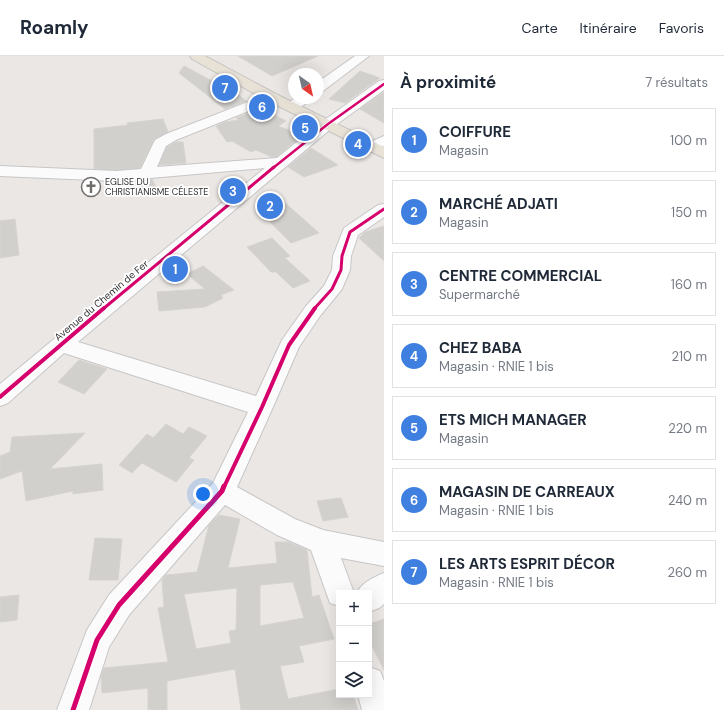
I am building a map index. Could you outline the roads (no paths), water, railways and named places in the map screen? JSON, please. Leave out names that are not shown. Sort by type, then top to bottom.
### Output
[{"type":"main road","points":[[196,56],[271,97],[328,124],[380,146]]},
{"type":"street","points":[[324,84],[360,57]]},
{"type":"street","name":"Avenue du Chemin de Fer","points":[[0,397],[60,344],[281,162],[328,124],[384,84]]},
{"type":"street","points":[[147,172],[160,144],[171,137],[271,97]]},
{"type":"street","points":[[0,171],[116,176],[147,172],[281,162]]},
{"type":"street","points":[[73,710],[97,640],[119,606],[222,491],[262,407],[289,345],[313,311],[332,289],[340,270],[342,256],[350,232],[384,209]]},
{"type":"street","points":[[60,344],[262,407]]},
{"type":"street","points":[[222,491],[286,527],[322,542],[384,554]]},
{"type":"street","points":[[322,542],[339,590]]},
{"type":"street","points":[[372,596],[384,586]]},
{"type":"street","points":[[372,691],[378,710]]},
{"type":"place","name":"LES ARTS ESPRIT DÉCOR","points":[[225,88]]},
{"type":"place","name":"MAGASIN DE CARREAUX","points":[[262,107]]},
{"type":"place","name":"ETS MICH MANAGER","points":[[305,128]]},
{"type":"place","name":"CHEZ BABA","points":[[358,144]]},
{"type":"place","name":"EGLISE DU CHRISTIANISME CÉLESTE","points":[[91,187]]},
{"type":"place","name":"CENTRE COMMERCIAL","points":[[233,191]]},
{"type":"place","name":"MARCHÉ ADJATI","points":[[270,206]]},
{"type":"place","name":"COIFFURE","points":[[175,269]]}]
